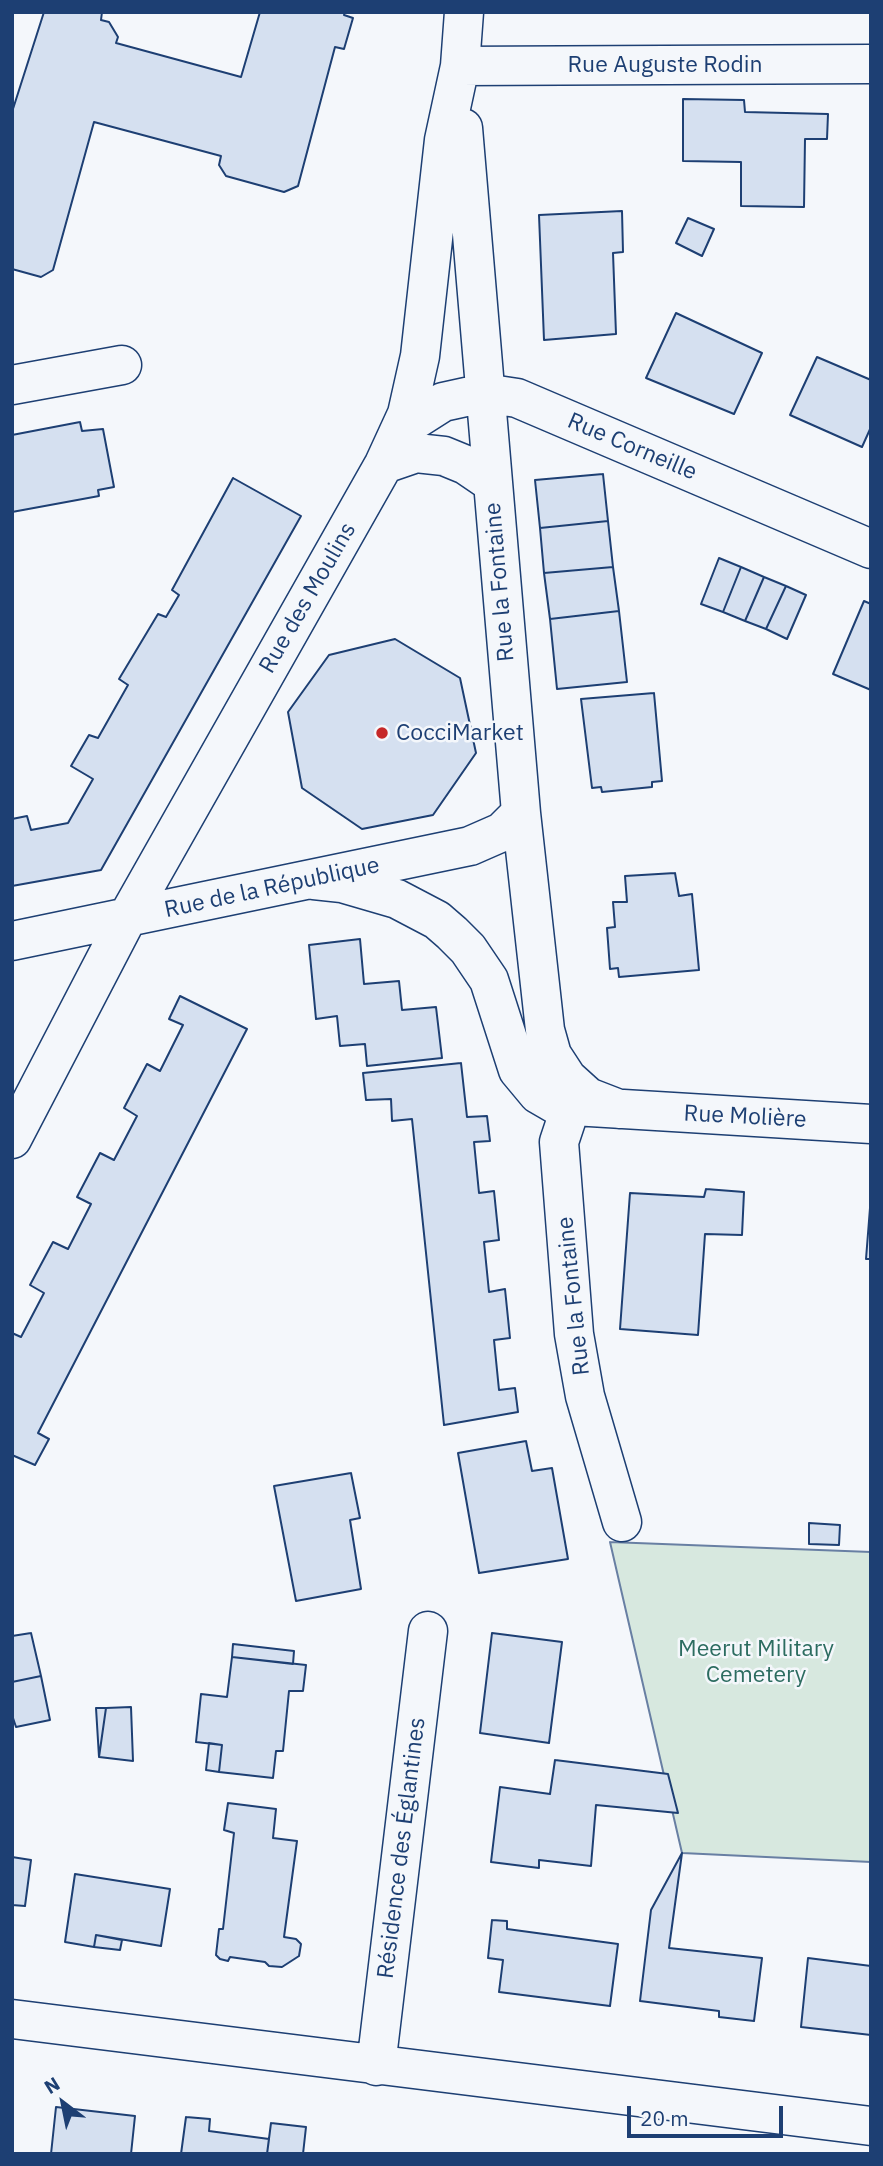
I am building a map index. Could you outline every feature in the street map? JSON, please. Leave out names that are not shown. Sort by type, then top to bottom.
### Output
[{"type":"street","name":"Rue des Moulins","points":[[12,1139],[127,918],[390,451],[414,390],[420,356],[444,140],[460,66],[464,12]]},
{"type":"street","name":"Rue Auguste Rodin","points":[[460,66],[871,64]]},
{"type":"street","name":"Rue la Fontaine","points":[[460,66],[491,482],[521,813],[545,1030],[573,1098],[559,1142],[574,1334],[585,1396],[622,1522]]},
{"type":"street","points":[[12,385],[122,365]]},
{"type":"street","name":"Rue Corneille","points":[[390,451],[427,410],[460,397],[484,393],[517,398],[871,549]]},
{"type":"street","points":[[390,451],[444,456],[466,465],[491,482]]},
{"type":"street","name":"Rue de la République","points":[[12,940],[314,880],[482,842],[502,832],[521,813]]},
{"type":"street","name":"Rue la Fontaine","points":[[314,880],[342,883],[397,899],[437,920],[468,949],[489,980],[518,1070],[538,1094],[588,1097],[619,1109]]},
{"type":"street","name":"Rue Molière","points":[[619,1109],[871,1124]]},
{"type":"street","name":"Résidence des Églantines","points":[[376,2066],[428,1631]]},
{"type":"street","points":[[12,2019],[871,2126]]},
{"type":"green space","name":"Meerut Military Cemetery","points":[[610,1542],[871,1552],[871,1862],[682,1853]]},
{"type":"building","points":[[44,12],[102,12],[101,20],[109,22],[118,37],[116,43],[241,77],[260,12],[345,12],[344,15],[353,18],[344,49],[335,47],[298,186],[284,192],[226,176],[219,165],[221,156],[94,122],[53,270],[41,277],[12,269],[12,112]]},
{"type":"building","points":[[683,99],[744,100],[745,112],[828,114],[827,139],[805,139],[804,207],[741,206],[741,162],[683,161]]},
{"type":"building","points":[[622,211],[623,252],[613,253],[616,334],[544,340],[539,215]]},
{"type":"building","points":[[688,218],[714,229],[702,256],[676,243]]},
{"type":"building","points":[[676,313],[762,353],[734,414],[646,378]]},
{"type":"building","points":[[817,357],[871,380],[871,427],[862,447],[790,415]]},
{"type":"building","points":[[80,422],[82,431],[103,429],[114,487],[98,490],[99,496],[12,512],[12,435]]},
{"type":"building","points":[[603,474],[608,521],[540,528],[535,480]]},
{"type":"building","points":[[233,478],[301,516],[101,870],[12,886],[12,819],[27,816],[31,830],[68,823],[93,779],[71,766],[89,735],[98,738],[128,685],[119,679],[158,614],[166,617],[179,595],[172,590]]},
{"type":"building","points":[[608,521],[613,567],[544,573],[540,528]]},
{"type":"building","points":[[719,558],[741,567],[723,612],[701,604]]},
{"type":"building","points":[[613,567],[619,611],[550,619],[544,573]]},
{"type":"building","points":[[741,567],[764,577],[745,621],[723,612]]},
{"type":"building","points":[[764,577],[786,586],[766,629],[745,621]]},
{"type":"building","points":[[786,586],[806,595],[787,639],[766,629]]},
{"type":"building","points":[[864,601],[871,604],[871,690],[833,674]]},
{"type":"building","points":[[619,611],[627,682],[557,689],[550,619]]},
{"type":"building","name":"CocciMarket","points":[[395,639],[460,678],[476,753],[433,815],[362,829],[302,788],[288,712],[329,655]]},
{"type":"building","points":[[654,693],[662,781],[652,782],[652,787],[602,792],[601,787],[592,788],[581,699]]},
{"type":"building","points":[[675,873],[679,896],[692,894],[699,970],[619,977],[618,968],[610,969],[607,928],[615,927],[613,902],[627,902],[625,876]]},
{"type":"building","points":[[360,939],[364,984],[399,981],[402,1010],[436,1007],[442,1058],[367,1066],[365,1044],[340,1046],[337,1016],[316,1019],[309,945]]},
{"type":"building","points":[[180,996],[247,1029],[38,1433],[49,1439],[35,1465],[12,1455],[12,1333],[21,1337],[44,1293],[30,1285],[53,1242],[68,1249],[91,1204],[77,1197],[100,1153],[114,1160],[137,1116],[124,1108],[147,1064],[160,1071],[183,1025],[169,1019]]},
{"type":"building","points":[[461,1063],[467,1117],[487,1116],[490,1141],[474,1142],[479,1193],[494,1191],[499,1240],[484,1242],[489,1292],[505,1289],[510,1338],[494,1340],[499,1390],[515,1388],[518,1412],[444,1425],[412,1119],[392,1121],[391,1099],[366,1100],[363,1073]]},
{"type":"building","points":[[706,1189],[744,1192],[742,1235],[705,1234],[698,1335],[620,1329],[630,1193],[704,1197]]},
{"type":"building","points":[[870,1208],[871,1259],[866,1259]]},
{"type":"building","points":[[526,1441],[532,1471],[552,1468],[568,1559],[479,1573],[458,1453]]},
{"type":"building","points":[[351,1473],[360,1518],[350,1520],[361,1589],[296,1601],[274,1486]]},
{"type":"building","points":[[809,1523],[840,1525],[839,1545],[809,1544]]},
{"type":"building","points":[[31,1633],[41,1676],[12,1682],[12,1636]]},
{"type":"building","points":[[492,1633],[562,1642],[549,1743],[480,1733]]},
{"type":"building","points":[[233,1644],[294,1651],[293,1664],[232,1657]]},
{"type":"building","points":[[232,1657],[306,1665],[303,1691],[289,1691],[283,1751],[276,1751],[273,1778],[219,1772],[222,1745],[196,1742],[201,1694],[227,1697]]},
{"type":"building","points":[[41,1676],[50,1720],[16,1727],[12,1715],[12,1682]]},
{"type":"building","points":[[131,1707],[133,1761],[99,1757],[106,1708]]},
{"type":"building","points":[[96,1708],[106,1708],[99,1757]]},
{"type":"building","points":[[209,1743],[222,1745],[219,1772],[206,1770]]},
{"type":"building","points":[[555,1760],[668,1774],[678,1813],[596,1805],[591,1866],[539,1860],[539,1868],[491,1862],[500,1787],[550,1794]]},
{"type":"building","points":[[228,1803],[276,1809],[273,1838],[297,1841],[284,1937],[296,1939],[301,1944],[299,1956],[282,1967],[230,1957],[228,1961],[216,1955],[219,1929],[223,1929],[234,1833],[224,1830]]},
{"type":"building","points":[[682,1853],[669,1948],[762,1958],[754,2021],[719,2017],[719,2011],[640,2001],[651,1910]]},
{"type":"building","points":[[12,1857],[31,1860],[25,1906],[12,1905]]},
{"type":"building","points":[[75,1874],[170,1889],[161,1946],[96,1935],[94,1947],[65,1942]]},
{"type":"building","points":[[492,1920],[507,1921],[507,1929],[618,1944],[610,2006],[499,1992],[503,1960],[488,1958]]},
{"type":"building","points":[[96,1935],[122,1940],[120,1950],[94,1947]]},
{"type":"building","points":[[808,1958],[871,1966],[871,2035],[801,2027]]},
{"type":"building","points":[[56,2107],[135,2116],[131,2154],[51,2154]]},
{"type":"building","points":[[186,2117],[210,2119],[209,2131],[269,2139],[267,2154],[181,2154]]},
{"type":"building","points":[[271,2123],[306,2127],[303,2154],[267,2154]]},
{"type":"place","name":"CocciMarket","points":[[382,733]]}]
